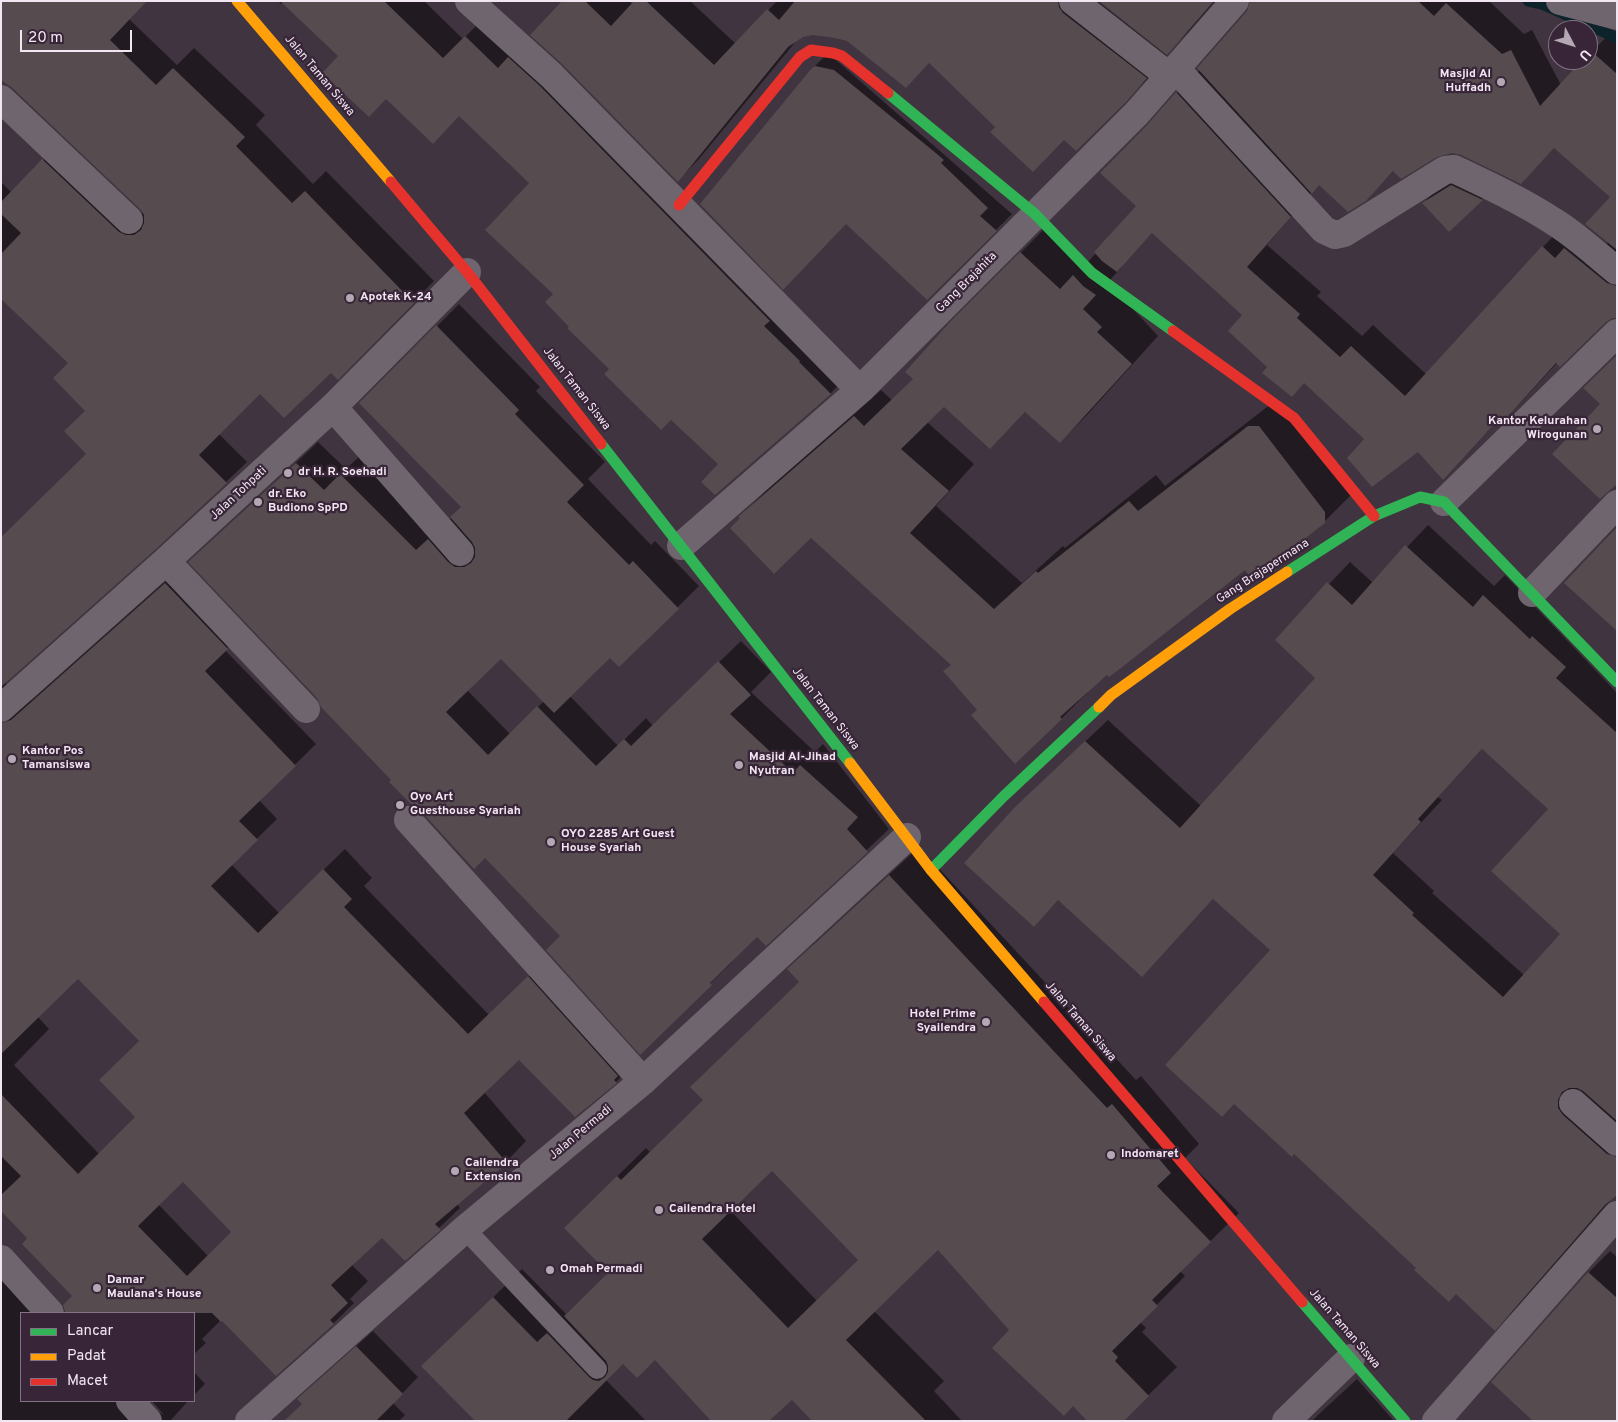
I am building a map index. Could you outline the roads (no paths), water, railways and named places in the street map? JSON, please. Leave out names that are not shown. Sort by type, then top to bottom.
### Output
[{"type":"street","name":"Jalan Taman Siswa","points":[[237,1],[467,272],[931,870],[1405,1421]]},
{"type":"street","points":[[469,1],[551,75],[860,390]]},
{"type":"street","points":[[1073,1],[1173,73],[1324,230],[1335,235],[1344,233],[1445,170],[1454,169],[1505,194],[1554,222],[1617,271]]},
{"type":"street","name":"Gang Brajahita","points":[[681,546],[860,390],[1137,113],[1235,1]]},
{"type":"street","points":[[1560,1],[1617,16]]},
{"type":"street","points":[[680,206],[800,57],[811,50],[842,56],[1035,214],[1092,273],[1294,418],[1374,516]]},
{"type":"street","points":[[1,99],[129,220]]},
{"type":"street","name":"Jalan Tohpati","points":[[1,708],[166,561],[334,407],[467,272]]},
{"type":"street","points":[[1617,333],[1444,502],[1617,682]]},
{"type":"street","points":[[334,407],[460,552]]},
{"type":"street","name":"Gang Brajapermana","points":[[931,870],[1004,796],[1111,695],[1230,609],[1374,516],[1420,497],[1444,502]]},
{"type":"street","points":[[1532,593],[1617,504]]},
{"type":"street","points":[[166,561],[306,709]]},
{"type":"street","points":[[408,820],[643,1081]]},
{"type":"street","name":"Jalan Permadi","points":[[249,1421],[465,1229],[643,1081],[907,837]]},
{"type":"street","points":[[1574,1103],[1617,1142]]},
{"type":"street","points":[[1436,1421],[1617,1215]]},
{"type":"street","points":[[1,1259],[49,1312]]},
{"type":"street","points":[[1286,1421],[1351,1358]]},
{"type":"street","points":[[131,1402],[148,1421]]},
{"type":"lane","points":[[465,1229],[597,1369]]},
{"type":"waterway","points":[[1528,1],[1542,4],[1617,38]]},
{"type":"place","name":"Masjid Al Huffadh","points":[[1501,82]]},
{"type":"place","name":"Apotek K-24","points":[[350,298]]},
{"type":"place","name":"Kantor Kelurahan Wirogunan","points":[[1597,429]]},
{"type":"place","name":"dr H. R. Soehadi","points":[[288,473]]},
{"type":"place","name":"dr. Eko Budiono SpPD","points":[[258,502]]},
{"type":"place","name":"Kantor Pos Tamansiswa","points":[[12,759]]},
{"type":"place","name":"Masjid Al-Jihad Nyutran","points":[[739,765]]},
{"type":"place","name":"Oyo Art Guesthouse Syariah","points":[[400,805]]},
{"type":"place","name":"OYO 2285 Art Guest House Syariah","points":[[551,842]]},
{"type":"place","name":"Hotel Prime Syailendra","points":[[986,1022]]},
{"type":"place","name":"Indomaret","points":[[1111,1155]]},
{"type":"place","name":"Cailendra Extension","points":[[455,1171]]},
{"type":"place","name":"Cailendra Hotel","points":[[659,1210]]},
{"type":"place","name":"Omah Permadi","points":[[550,1270]]},
{"type":"place","name":"Damar Maulana's House","points":[[97,1288]]}]
